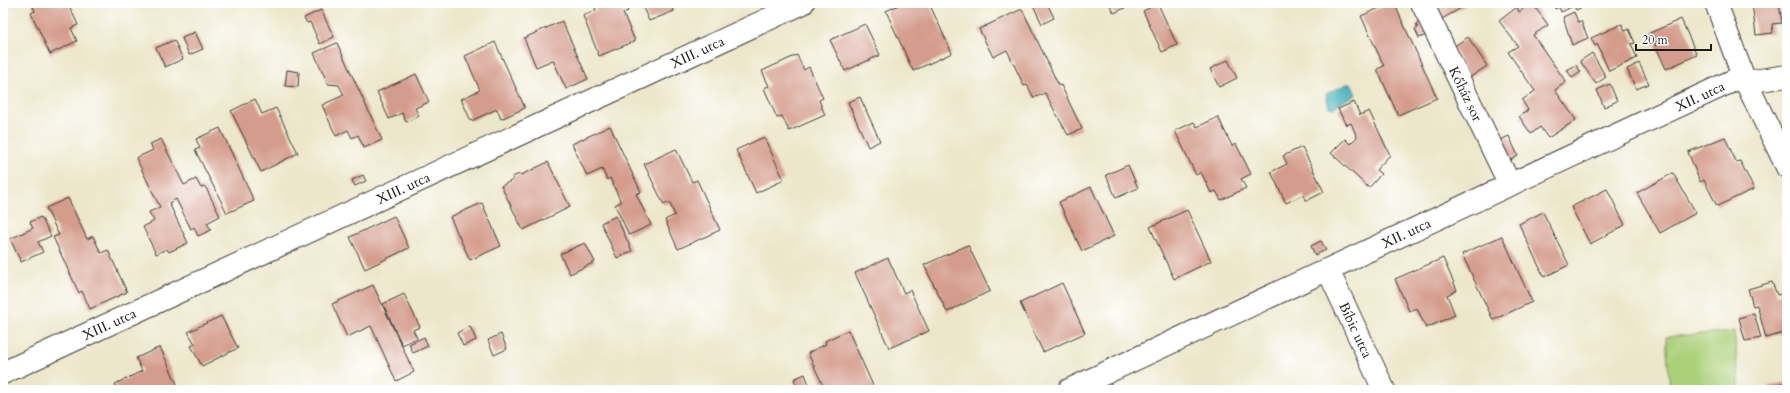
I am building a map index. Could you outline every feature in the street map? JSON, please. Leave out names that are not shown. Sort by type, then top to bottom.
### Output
[{"type":"street","name":"XIII. utca","points":[[3,373],[804,3]]},
{"type":"street","name":"Kőház sor","points":[[1422,3],[1510,186]]},
{"type":"street","points":[[1716,3],[1744,79],[1787,167]]},
{"type":"street","name":"XII. utca","points":[[1069,390],[1744,79],[1787,76]]},
{"type":"street","name":"Bíbic utca","points":[[1328,270],[1384,390]]},
{"type":"green space","points":[[1734,331],[1740,390],[1670,390],[1666,337]]},
{"type":"water","points":[[1351,83],[1356,95],[1338,104],[1334,108],[1329,107],[1326,94]]},
{"type":"building","points":[[31,3],[59,3],[60,6],[68,3],[78,25],[71,28],[77,41],[50,54],[31,13],[35,11]]},
{"type":"building","points":[[593,3],[607,3],[608,5],[613,3],[625,3],[628,11],[623,13],[635,41],[599,56],[583,16],[596,10]]},
{"type":"building","points":[[641,3],[674,3],[671,4],[674,11],[649,21]]},
{"type":"building","points":[[903,3],[929,3],[952,53],[913,71],[886,11]]},
{"type":"building","points":[[1032,3],[1047,3],[1054,18],[1042,24]]},
{"type":"building","points":[[1109,3],[1136,3],[1114,13]]},
{"type":"building","points":[[1394,3],[1437,98],[1398,115],[1377,69],[1384,66],[1361,16]]},
{"type":"building","points":[[1444,3],[1470,3],[1440,20],[1434,9]]},
{"type":"building","points":[[1532,3],[1548,25],[1533,35],[1566,82],[1555,90],[1576,120],[1548,138],[1540,127],[1531,134],[1519,116],[1528,110],[1522,100],[1535,91],[1508,52],[1518,46],[1499,21],[1517,7],[1519,12]]},
{"type":"building","points":[[1553,3],[1591,3],[1576,10],[1574,6],[1561,12],[1559,7],[1555,9]]},
{"type":"building","points":[[1752,3],[1779,3],[1782,23],[1772,24],[1773,33],[1756,35]]},
{"type":"building","points":[[1158,4],[1177,45],[1162,52],[1143,11]]},
{"type":"building","points":[[1022,9],[1059,86],[1061,85],[1082,129],[1068,135],[1045,93],[1034,98],[1027,85],[1024,86],[1007,50],[993,57],[979,29]]},
{"type":"building","points":[[321,10],[334,37],[320,44],[310,22],[307,23],[304,18]]},
{"type":"building","points":[[1574,12],[1578,22],[1581,21],[1588,38],[1572,45],[1563,17]]},
{"type":"building","points":[[1681,19],[1697,55],[1666,69],[1650,33]]},
{"type":"building","points":[[562,21],[588,79],[566,89],[553,60],[536,67],[524,38]]},
{"type":"building","points":[[1423,21],[1429,34],[1419,38],[1415,29],[1418,28],[1416,24]]},
{"type":"building","points":[[865,24],[880,55],[845,71],[830,40]]},
{"type":"building","points":[[1622,24],[1625,31],[1629,29],[1635,43],[1631,44],[1637,58],[1609,71],[1597,44],[1595,46],[1591,38]]},
{"type":"building","points":[[195,32],[203,49],[189,55],[182,38]]},
{"type":"building","points":[[1468,37],[1487,66],[1469,78],[1453,47]]},
{"type":"building","points":[[174,40],[183,59],[165,67],[156,48]]},
{"type":"building","points":[[495,42],[525,108],[501,119],[497,109],[471,121],[461,99],[480,90],[465,56]]},
{"type":"building","points":[[337,43],[382,140],[364,148],[358,135],[352,138],[348,130],[336,136],[322,105],[344,95],[339,85],[328,84],[314,53]]},
{"type":"building","points":[[1592,53],[1606,77],[1596,84],[1580,61]]},
{"type":"building","points":[[797,55],[804,70],[809,67],[823,98],[819,100],[825,115],[789,131],[782,116],[777,118],[764,88],[769,86],[762,71]]},
{"type":"building","points":[[1228,60],[1237,78],[1219,87],[1210,69]]},
{"type":"building","points":[[1639,63],[1649,84],[1636,89],[1627,69]]},
{"type":"building","points":[[1576,65],[1581,72],[1572,78],[1567,70]]},
{"type":"building","points":[[287,70],[299,72],[298,87],[285,86]]},
{"type":"building","points":[[416,74],[429,102],[415,108],[419,116],[406,122],[402,113],[389,119],[377,92]]},
{"type":"building","points":[[1610,84],[1617,101],[1604,107],[1597,90]]},
{"type":"building","points":[[860,97],[880,141],[868,147],[848,102]]},
{"type":"building","points":[[255,99],[262,114],[276,108],[298,153],[261,172],[231,111]]},
{"type":"building","points":[[1354,102],[1360,115],[1369,111],[1390,155],[1376,170],[1381,174],[1369,188],[1331,153],[1345,139],[1350,144],[1357,137],[1351,123],[1346,125],[1338,109]]},
{"type":"building","points":[[1218,117],[1232,146],[1236,144],[1251,174],[1241,179],[1246,188],[1221,200],[1216,191],[1211,193],[1201,172],[1196,175],[1175,131],[1194,122],[1197,127]]},
{"type":"building","points":[[610,126],[641,192],[636,194],[651,225],[629,235],[615,205],[621,202],[610,178],[607,180],[602,169],[587,176],[572,144]]},
{"type":"building","points":[[220,128],[254,201],[227,213],[195,150],[200,148],[196,139]]},
{"type":"building","points":[[1509,136],[1518,156],[1507,162],[1498,141]]},
{"type":"building","points":[[764,137],[784,180],[756,193],[736,150]]},
{"type":"building","points":[[1725,137],[1736,162],[1740,161],[1754,189],[1717,206],[1704,180],[1700,182],[1688,152]]},
{"type":"building","points":[[161,139],[184,185],[196,179],[201,188],[204,186],[206,188],[220,216],[207,223],[211,230],[198,236],[194,227],[191,229],[176,199],[169,203],[188,243],[169,252],[167,249],[156,254],[143,227],[154,221],[149,212],[160,207],[136,158],[153,150],[150,144]]},
{"type":"building","points":[[1302,147],[1324,192],[1306,201],[1303,195],[1286,203],[1271,172],[1287,164],[1283,156]]},
{"type":"building","points":[[676,149],[692,182],[697,180],[720,230],[678,249],[665,220],[675,215],[669,202],[664,205],[644,164]]},
{"type":"building","points":[[548,162],[570,207],[523,230],[501,186],[513,180],[512,177],[521,175]]},
{"type":"building","points":[[1128,165],[1138,188],[1116,198],[1106,175]]},
{"type":"building","points":[[1673,173],[1696,213],[1660,233],[1637,193]]},
{"type":"building","points":[[363,175],[366,181],[355,186],[352,180]]},
{"type":"building","points":[[1091,187],[1114,236],[1082,251],[1059,202]]},
{"type":"building","points":[[1607,189],[1625,225],[1590,244],[1571,207]]},
{"type":"building","points":[[68,198],[87,239],[93,236],[101,253],[108,250],[127,292],[90,309],[82,291],[79,293],[53,237],[59,235],[46,208]]},
{"type":"building","points":[[482,203],[501,246],[470,260],[450,217]]},
{"type":"building","points":[[1187,210],[1211,261],[1174,279],[1150,227]]},
{"type":"building","points":[[1543,212],[1569,265],[1544,277],[1519,224]]},
{"type":"building","points":[[394,216],[409,248],[365,269],[350,237]]},
{"type":"building","points":[[616,216],[632,251],[617,258],[601,223]]},
{"type":"building","points":[[41,217],[51,236],[38,242],[43,252],[21,262],[10,239],[33,228],[30,222]]},
{"type":"building","points":[[1502,236],[1532,302],[1493,320],[1462,254]]},
{"type":"building","points":[[1321,241],[1326,250],[1315,255],[1311,246]]},
{"type":"building","points":[[585,243],[595,262],[570,274],[560,254]]},
{"type":"building","points":[[968,245],[990,291],[947,312],[924,265]]},
{"type":"building","points":[[888,258],[904,293],[910,290],[929,331],[889,348],[855,273]]},
{"type":"building","points":[[1443,258],[1457,290],[1447,295],[1455,315],[1426,328],[1417,308],[1409,311],[1395,279]]},
{"type":"building","points":[[1772,282],[1777,295],[1787,292],[1787,332],[1766,338],[1757,305],[1753,306],[1748,289]]},
{"type":"building","points":[[1062,283],[1085,333],[1043,352],[1020,303]]},
{"type":"building","points":[[373,285],[414,372],[396,381],[371,326],[347,337],[332,304]]},
{"type":"building","points":[[404,294],[420,327],[413,330],[417,338],[402,345],[383,304]]},
{"type":"building","points":[[1754,313],[1761,338],[1745,341],[1739,318]]},
{"type":"building","points":[[221,316],[238,348],[202,366],[191,346],[195,344],[188,332]]},
{"type":"building","points":[[470,326],[476,340],[463,346],[457,333]]},
{"type":"building","points":[[848,330],[875,390],[825,390],[808,353],[826,344],[825,341]]},
{"type":"building","points":[[501,334],[507,349],[494,355],[488,340]]},
{"type":"building","points":[[424,337],[428,346],[413,353],[409,344]]},
{"type":"building","points":[[160,347],[177,384],[164,390],[118,390],[115,384],[142,371],[136,358]]},
{"type":"building","points":[[805,374],[811,390],[798,390],[794,379]]},
{"type":"building","points":[[1787,382],[1787,390],[1770,390],[1769,386]]}]
